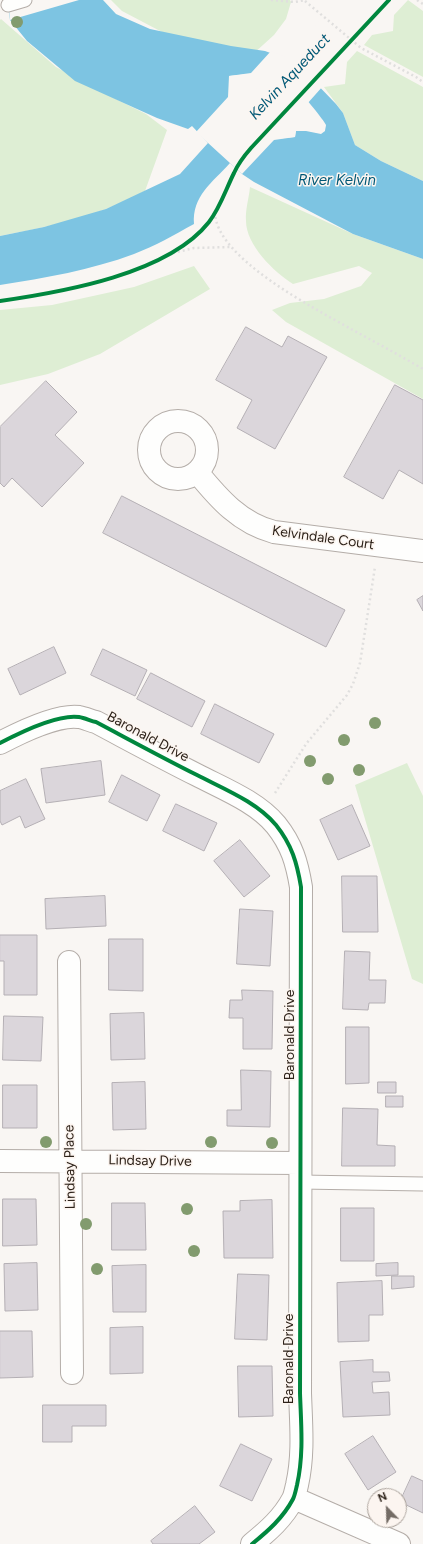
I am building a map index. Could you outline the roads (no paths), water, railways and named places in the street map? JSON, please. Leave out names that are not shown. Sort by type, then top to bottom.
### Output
[{"type":"street","name":"Kelvindale Court","points":[[197,472],[225,505],[255,526],[274,532],[423,551]]},
{"type":"street","name":"Baronald Drive","points":[[0,743],[26,730],[56,720],[78,717],[96,722],[234,795],[263,812],[286,840],[296,859],[301,887],[300,1393],[302,1439],[300,1471],[294,1498],[283,1515],[265,1534],[252,1544]]},
{"type":"street","name":"Lindsay Place","points":[[69,962],[69,1161],[72,1373]]},
{"type":"street","name":"Lindsay Drive","points":[[0,1161],[69,1161],[300,1172]]},
{"type":"street","points":[[294,1498],[399,1544]]},
{"type":"lane","points":[[8,5],[25,0]]},
{"type":"lane","points":[[300,1172],[423,1184]]},
{"type":"water","name":"River Kelvin","points":[[7,0],[103,0],[116,14],[150,29],[231,46],[265,51],[287,59],[310,77],[336,104],[343,113],[355,145],[381,161],[423,181],[423,259],[353,234],[254,182],[230,163],[204,190],[196,205],[194,224],[157,244],[118,260],[101,265],[0,285],[0,236],[44,227],[106,209],[180,174],[208,143],[192,126],[188,129],[157,118],[75,81],[27,41],[10,20]],"holes":[[[259,73],[270,77],[240,108],[229,97],[229,76]],[[298,90],[326,125],[325,131],[321,134],[296,131],[295,137],[274,139],[262,128]]]},
{"type":"water label","name":"Kelvin Aqueduct","points":[[290,77]]}]
